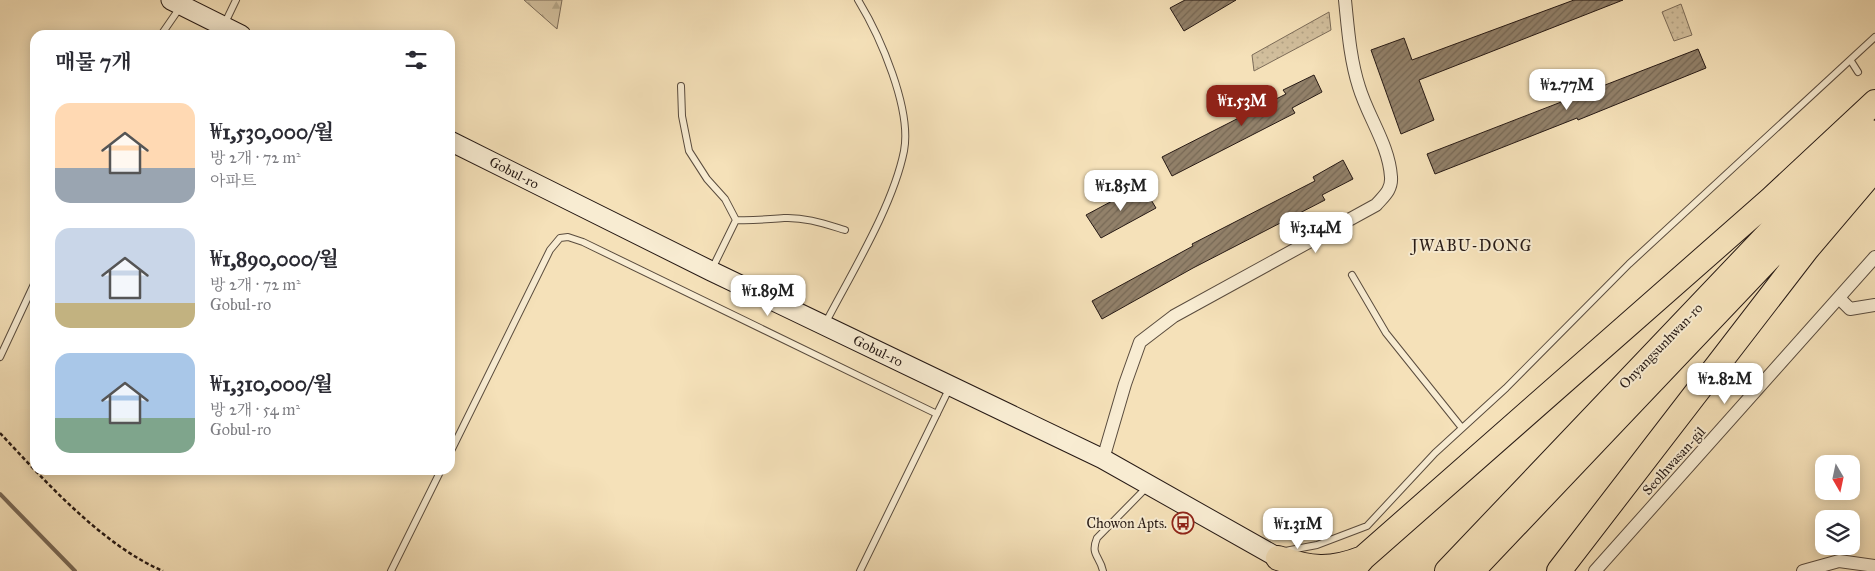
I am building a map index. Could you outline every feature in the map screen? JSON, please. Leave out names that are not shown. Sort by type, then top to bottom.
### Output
[{"type":"highway","points":[[1280,561],[1322,569],[1357,565],[1764,206],[1875,102]]},
{"type":"highway","name":"Onyangsunhwan-ro","points":[[1447,571],[1875,121]]},
{"type":"highway","name":"Onyangsunhwan-ro","points":[[1472,571],[1875,147]]},
{"type":"highway","points":[[1559,571],[1807,249],[1875,169]]},
{"type":"main road","points":[[176,3],[231,30]]},
{"type":"main road","name":"Gobul-ro","points":[[455,143],[824,326],[1103,459],[1280,561],[1301,571]]},
{"type":"street","points":[[1103,459],[1117,418],[1125,384],[1140,342],[1174,316],[1376,205],[1390,190],[1392,177],[1388,159],[1359,87],[1350,42],[1345,0]]},
{"type":"street","name":"Seolhwasan-gil","points":[[1595,571],[1875,257]]},
{"type":"street","points":[[1839,298],[1850,308],[1875,305]]},
{"type":"street","points":[[1803,571],[1839,561],[1875,566]]},
{"type":"lane","points":[[223,26],[236,0]]},
{"type":"lane","points":[[824,326],[888,202],[904,150],[903,122],[890,63],[858,0]]},
{"type":"lane","points":[[163,30],[176,3]]},
{"type":"lane","points":[[1280,561],[1367,526],[1435,453],[1506,388],[1636,258],[1875,37]]},
{"type":"lane","points":[[1851,61],[1858,72]]},
{"type":"lane","points":[[681,86],[682,116],[689,152],[707,179],[724,199],[736,220]]},
{"type":"lane","points":[[736,220],[758,222],[785,218],[813,220],[845,230]]},
{"type":"lane","points":[[712,271],[736,220]]},
{"type":"lane","points":[[455,443],[550,250],[560,238],[568,237],[841,365],[937,414]]},
{"type":"lane","points":[[1352,275],[1386,333],[1462,428]]},
{"type":"lane","points":[[0,357],[30,293]]},
{"type":"lane","points":[[860,571],[950,386]]},
{"type":"lane","points":[[391,571],[439,475]]},
{"type":"lane","points":[[1103,571],[1102,564],[1093,547],[1097,538],[1149,486]]},
{"type":"path","points":[[0,433],[30,464]]},
{"type":"path","points":[[40,475],[66,502],[141,562],[163,571]]},
{"type":"green space","points":[[524,0],[562,0],[557,29]]},
{"type":"green space","points":[[1681,4],[1692,35],[1674,41],[1662,12]]},
{"type":"green space","points":[[1329,12],[1331,30],[1254,71],[1252,55]]},
{"type":"building","points":[[1185,0],[1236,0],[1184,31],[1170,8]]},
{"type":"building","points":[[1574,0],[1623,0],[1419,80],[1434,120],[1401,134],[1371,50],[1404,38],[1412,60]]},
{"type":"building","points":[[1698,49],[1706,68],[1578,120],[1577,118],[1435,174],[1427,154]]},
{"type":"building","points":[[1314,75],[1322,92],[1292,108],[1295,113],[1172,176],[1162,157],[1286,94],[1283,90]]},
{"type":"building","points":[[1343,160],[1353,179],[1322,195],[1325,200],[1193,268],[1102,319],[1092,301],[1193,246],[1192,244],[1315,181],[1313,177]]},
{"type":"building","points":[[1142,185],[1156,208],[1101,238],[1086,215]]},
{"type":"waterway","points":[[0,494],[75,571]]},
{"type":"place","name":"Chowon Apts.","points":[[1183,523]]},
{"type":"district","name":"JWABU-DONG","points":[[1472,245]]}]
